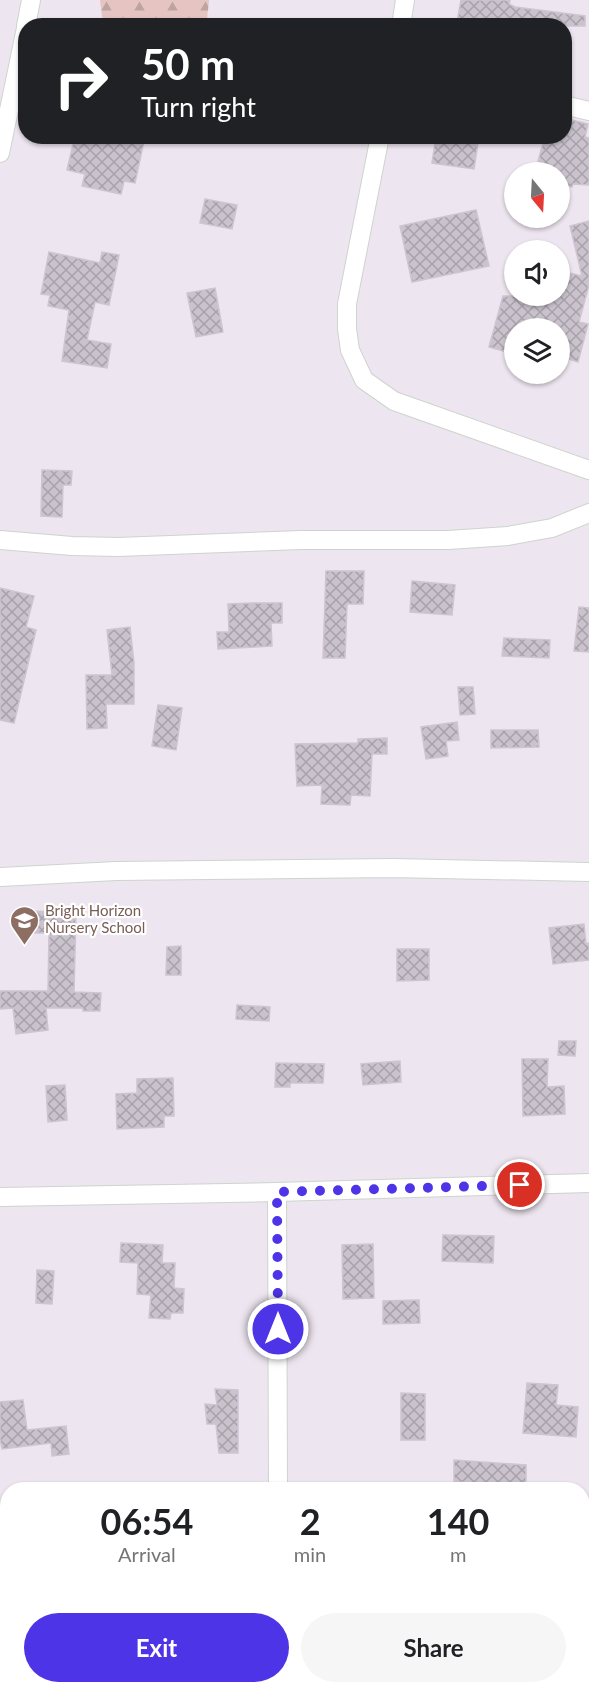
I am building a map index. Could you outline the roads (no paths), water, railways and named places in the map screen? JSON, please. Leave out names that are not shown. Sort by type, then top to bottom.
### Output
[{"type":"street","points":[[28,18],[31,0]]},
{"type":"street","points":[[402,18],[405,0]]},
{"type":"street","points":[[0,153],[18,66]]},
{"type":"street","points":[[572,107],[589,111]]},
{"type":"street","points":[[378,144],[347,304],[346,329],[350,350],[364,380],[394,401],[589,470]]},
{"type":"street","points":[[0,540],[118,547],[301,540],[448,540],[508,536],[552,528],[589,513]]},
{"type":"street","points":[[0,877],[116,871],[381,868],[589,872]]},
{"type":"street","points":[[0,1197],[589,1183]]},
{"type":"street","points":[[277,1192],[278,1482]]},
{"type":"place","name":"Bright Horizon Nursery School","points":[[24,946]]}]
